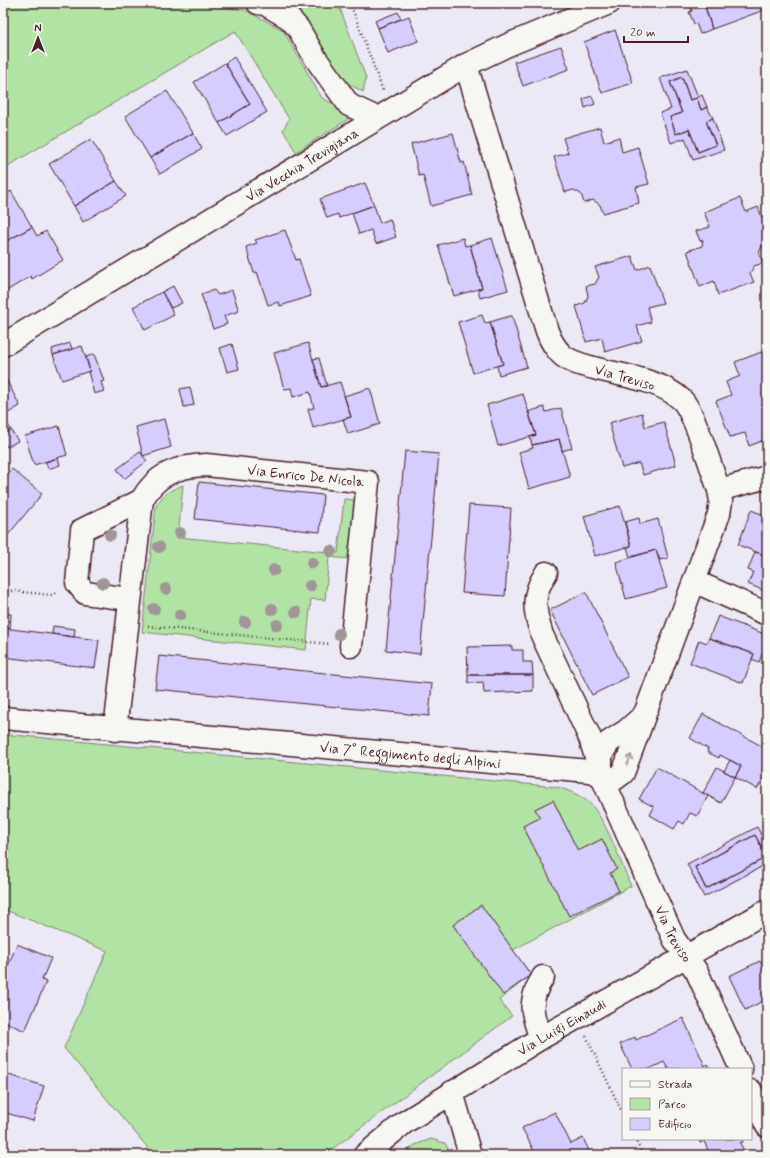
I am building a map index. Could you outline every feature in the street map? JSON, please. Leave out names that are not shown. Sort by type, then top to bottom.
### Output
[{"type":"street","points":[[258,3],[265,4],[289,18],[298,28],[316,59],[349,105],[384,114]]},
{"type":"street","name":"Via Vecchia Trevigiana","points":[[3,345],[466,65],[508,45],[609,3]]},
{"type":"street","name":"Via Treviso","points":[[466,65],[546,331],[552,344],[562,355],[578,364],[657,385],[670,391],[683,401],[691,414],[719,490],[719,514],[644,715],[626,731],[609,742],[601,755],[609,783],[674,939],[697,972],[741,1068]]},
{"type":"street","name":"Via Enrico De Nicola","points":[[115,730],[142,500],[148,488],[170,471],[188,466],[206,465],[368,482],[351,646]]},
{"type":"street","points":[[719,490],[767,478]]},
{"type":"street","name":"Via Enrico De Nicola","points":[[77,583],[82,530],[142,500]]},
{"type":"street","points":[[546,574],[538,585],[534,602],[537,619],[542,635],[590,738],[609,783]]},
{"type":"street","points":[[694,581],[767,614]]},
{"type":"street","points":[[77,583],[85,593],[130,599]]},
{"type":"street","name":"Via 7° Reggimento degli Alpini","points":[[3,718],[115,730],[589,771],[609,783]]},
{"type":"street","name":"Via Luigi Einaudi","points":[[365,1155],[405,1122],[452,1092],[541,1038],[686,955],[767,911]]},
{"type":"street","points":[[541,1038],[533,1018],[532,1006],[535,989],[543,977]]},
{"type":"street","points":[[452,1092],[470,1155]]},
{"type":"street","points":[[752,1093],[767,1126]]},
{"type":"path","points":[[350,3],[378,81],[384,114]]},
{"type":"path","points":[[3,590],[52,595],[77,583]]},
{"type":"path","points":[[146,626],[351,646]]},
{"type":"path","points":[[584,1031],[622,1112]]},
{"type":"path","points":[[636,1140],[643,1155]]},
{"type":"green space","points":[[3,3],[193,3],[245,10],[283,30],[322,98],[355,115],[296,152],[283,130],[289,119],[235,31],[3,169]]},
{"type":"green space","points":[[287,3],[338,3],[366,78],[363,92],[344,81],[299,16]]},
{"type":"green space","points":[[183,485],[178,537],[338,553],[344,499],[355,500],[348,559],[329,557],[325,600],[311,599],[306,650],[142,632],[156,506],[161,498],[167,493]]},
{"type":"green space","points":[[13,735],[557,787],[580,796],[594,808],[606,828],[631,886],[513,950],[531,975],[499,1000],[512,1016],[324,1155],[154,1155],[64,1048],[107,951],[3,909],[3,736]]},
{"type":"green space","points":[[431,1139],[445,1143],[451,1155],[402,1155],[415,1145]]},
{"type":"building","points":[[689,3],[704,3],[712,29],[700,34],[696,23],[694,24],[689,12],[692,11]]},
{"type":"building","points":[[704,3],[767,3],[767,9],[712,29]]},
{"type":"building","points":[[398,12],[401,19],[378,28],[375,21]]},
{"type":"building","points":[[409,16],[418,41],[388,53],[378,28]]},
{"type":"building","points":[[615,30],[633,83],[602,93],[584,42]]},
{"type":"building","points":[[561,46],[569,69],[523,86],[514,62]]},
{"type":"building","points":[[234,57],[267,112],[227,136],[219,123],[250,104],[225,63]]},
{"type":"building","points":[[225,63],[250,104],[219,123],[194,82]]},
{"type":"building","points":[[687,69],[698,97],[702,95],[707,107],[701,110],[697,98],[690,100],[682,77],[670,82],[682,113],[670,117],[676,134],[689,129],[698,152],[716,145],[706,121],[713,118],[724,150],[693,160],[685,138],[671,143],[660,113],[671,109],[660,78]]},
{"type":"building","points":[[682,77],[690,100],[697,98],[701,110],[707,107],[713,118],[706,121],[716,145],[698,152],[689,129],[676,134],[670,117],[682,113],[670,82]]},
{"type":"building","points":[[167,91],[193,133],[150,158],[125,116]]},
{"type":"building","points":[[592,96],[595,104],[585,108],[583,99]]},
{"type":"building","points":[[600,127],[604,142],[619,137],[622,152],[638,147],[649,184],[636,187],[639,203],[603,213],[600,205],[593,200],[584,203],[581,194],[574,190],[565,192],[554,157],[568,153],[563,138]]},
{"type":"building","points":[[193,133],[202,149],[160,174],[150,158]]},
{"type":"building","points":[[453,133],[461,163],[464,162],[472,195],[431,206],[423,175],[419,176],[411,144]]},
{"type":"building","points":[[91,139],[116,181],[74,206],[49,164]]},
{"type":"building","points":[[116,181],[126,196],[83,222],[74,206]]},
{"type":"building","points":[[365,183],[374,205],[339,218],[338,214],[327,218],[320,199]]},
{"type":"building","points":[[11,191],[32,227],[3,243],[3,196]]},
{"type":"building","points":[[740,198],[746,212],[758,207],[767,230],[767,245],[762,246],[759,253],[763,263],[754,266],[750,274],[754,282],[718,295],[714,281],[700,287],[687,251],[702,246],[703,240],[700,241],[696,231],[710,227],[704,212]]},
{"type":"building","points":[[374,205],[380,223],[390,219],[396,237],[376,244],[371,230],[359,234],[352,213]]},
{"type":"building","points":[[32,227],[37,236],[46,231],[63,260],[32,279],[31,276],[3,293],[3,243]]},
{"type":"building","points":[[285,230],[296,260],[299,259],[311,296],[280,306],[279,302],[268,305],[257,272],[254,273],[246,247],[257,243],[255,240]]},
{"type":"building","points":[[463,238],[465,246],[470,245],[482,288],[454,296],[438,245]]},
{"type":"building","points":[[492,238],[508,290],[480,298],[478,289],[482,288],[470,245]]},
{"type":"building","points":[[632,256],[637,270],[650,265],[663,303],[647,307],[651,322],[637,326],[642,341],[605,352],[602,338],[586,342],[576,306],[585,303],[588,296],[586,286],[595,284],[599,277],[595,267]]},
{"type":"building","points":[[173,286],[182,303],[171,308],[162,292]]},
{"type":"building","points":[[214,290],[218,295],[232,290],[239,311],[224,316],[227,324],[213,329],[201,294]]},
{"type":"building","points":[[162,292],[174,315],[145,330],[133,307]]},
{"type":"building","points":[[482,315],[485,323],[490,322],[503,364],[473,373],[458,322]]},
{"type":"building","points":[[512,316],[527,367],[499,375],[497,366],[503,364],[490,322]]},
{"type":"building","points":[[70,343],[72,349],[53,355],[52,349]]},
{"type":"building","points":[[308,343],[321,387],[340,382],[351,417],[313,428],[308,409],[314,408],[310,392],[293,397],[291,388],[284,389],[274,353]]},
{"type":"building","points":[[232,344],[239,369],[227,372],[220,348]]},
{"type":"building","points":[[82,346],[90,371],[62,380],[53,355]]},
{"type":"building","points":[[767,350],[767,439],[749,446],[745,433],[730,437],[716,401],[731,395],[726,382],[740,376],[735,362]]},
{"type":"building","points":[[94,354],[104,381],[101,382],[104,391],[94,394],[86,357]]},
{"type":"building","points":[[319,358],[327,386],[321,387],[313,359]]},
{"type":"building","points":[[6,379],[20,406],[3,416],[3,380]]},
{"type":"building","points":[[190,387],[194,405],[184,407],[180,389]]},
{"type":"building","points":[[370,388],[380,424],[348,434],[343,419],[351,417],[344,396]]},
{"type":"building","points":[[523,394],[536,435],[498,446],[487,405]]},
{"type":"building","points":[[544,407],[546,412],[561,408],[572,448],[562,451],[559,439],[532,445],[530,437],[536,435],[528,412]]},
{"type":"building","points":[[642,413],[645,427],[664,422],[676,465],[643,475],[639,463],[622,468],[609,423]]},
{"type":"building","points":[[3,416],[11,430],[3,434]]},
{"type":"building","points":[[164,419],[171,447],[143,456],[136,427]]},
{"type":"building","points":[[59,426],[67,455],[34,465],[25,436]]},
{"type":"building","points":[[11,430],[18,441],[7,447],[3,442],[3,434]]},
{"type":"building","points":[[559,439],[570,477],[529,489],[519,452],[533,448],[532,445]]},
{"type":"building","points":[[405,451],[439,454],[420,654],[386,650]]},
{"type":"building","points":[[140,452],[147,461],[124,479],[117,469]]},
{"type":"building","points":[[58,458],[60,465],[48,469],[46,462]]},
{"type":"building","points":[[12,469],[42,494],[3,541],[3,480]]},
{"type":"building","points":[[199,482],[323,495],[320,532],[195,519]]},
{"type":"building","points":[[469,505],[511,508],[505,596],[462,593]]},
{"type":"building","points":[[620,506],[631,546],[595,556],[584,516]]},
{"type":"building","points":[[751,510],[767,516],[767,556],[738,545]]},
{"type":"building","points":[[639,518],[640,524],[658,519],[668,558],[660,560],[656,550],[630,557],[627,547],[631,546],[625,522]]},
{"type":"building","points":[[656,550],[667,588],[626,599],[616,562]]},
{"type":"building","points":[[755,552],[767,556],[767,592],[748,584],[753,572],[748,570]]},
{"type":"building","points":[[586,592],[628,677],[592,695],[550,610]]},
{"type":"building","points":[[3,613],[11,614],[10,629],[3,628]]},
{"type":"building","points":[[718,616],[767,635],[767,642],[759,662],[752,659],[754,654],[709,638]]},
{"type":"building","points":[[53,626],[75,629],[74,637],[52,634]]},
{"type":"building","points":[[3,628],[99,640],[95,668],[3,657]]},
{"type":"building","points":[[709,638],[754,654],[743,683],[690,663],[699,640],[707,643]]},
{"type":"building","points":[[512,646],[512,650],[523,650],[523,662],[532,662],[533,675],[468,675],[467,647]]},
{"type":"building","points":[[159,656],[432,684],[429,716],[155,689]]},
{"type":"building","points":[[468,675],[533,675],[533,691],[484,693],[483,682],[468,683]]},
{"type":"building","points":[[703,714],[767,749],[767,773],[757,789],[735,777],[741,766],[720,755],[719,758],[707,752],[708,749],[690,738]]},
{"type":"building","points":[[730,760],[741,766],[735,777],[724,771]]},
{"type":"building","points":[[657,767],[708,796],[697,816],[690,813],[684,824],[679,821],[674,829],[650,815],[654,807],[639,799]]},
{"type":"building","points":[[717,767],[735,777],[721,803],[703,793]]},
{"type":"building","points":[[553,800],[578,851],[602,839],[617,869],[610,873],[619,891],[569,916],[523,826],[540,818],[535,809]]},
{"type":"building","points":[[757,827],[767,846],[767,857],[767,864],[704,897],[687,864]],"holes":[[[755,835],[767,857],[706,889],[695,867]]]},
{"type":"building","points":[[755,835],[767,857],[706,889],[695,867]]},
{"type":"building","points":[[481,905],[531,975],[503,995],[453,925]]},
{"type":"building","points":[[17,944],[51,958],[42,980],[46,982],[25,1031],[3,1021],[3,978]]},
{"type":"building","points":[[760,961],[767,975],[767,999],[745,1010],[729,976]]},
{"type":"building","points":[[683,1018],[705,1066],[708,1064],[710,1068],[667,1068],[664,1062],[651,1068],[632,1068],[620,1044],[635,1037],[636,1040]]},
{"type":"building","points":[[3,1073],[44,1086],[33,1121],[3,1112]]},
{"type":"building","points":[[555,1112],[571,1144],[583,1138],[591,1155],[536,1155],[522,1128]]},
{"type":"building","points":[[699,1140],[742,1140],[743,1142],[740,1143],[746,1155],[710,1155],[704,1141],[700,1143]]}]
